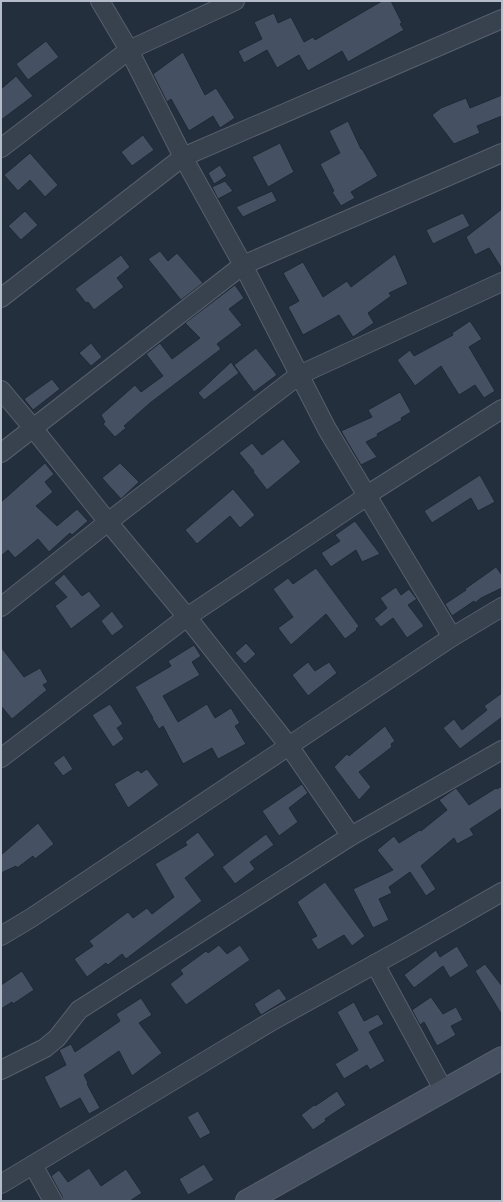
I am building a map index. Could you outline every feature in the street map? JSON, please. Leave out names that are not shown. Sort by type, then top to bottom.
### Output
[{"type":"street","points":[[100,1],[129,50],[183,157],[243,266],[327,429],[452,638]]},
{"type":"street","points":[[1,148],[129,50],[235,1]]},
{"type":"street","points":[[1,298],[183,157],[502,19]]},
{"type":"street","points":[[1,453],[243,266],[502,153]]},
{"type":"street","points":[[1,607],[108,522],[299,375],[502,282]]},
{"type":"street","points":[[1,390],[187,617],[289,746],[351,836]]},
{"type":"street","points":[[1,758],[187,617],[351,508],[367,495],[502,409]]},
{"type":"street","points":[[1,936],[32,918],[452,638],[502,607]]},
{"type":"street","points":[[1,1070],[45,1048],[57,1038],[80,1010],[351,836],[502,750]]},
{"type":"street","points":[[1,1184],[272,1021],[502,892]]},
{"type":"street","points":[[375,964],[444,1091]]},
{"type":"street","points":[[246,1201],[502,1058]]},
{"type":"street","points":[[33,1165],[53,1201]]},
{"type":"building","points":[[382,1],[391,1],[404,30],[348,62],[342,51],[308,71],[299,55],[277,68],[267,50],[244,63],[238,51],[262,39],[254,22],[274,13],[278,23],[291,17],[304,42],[313,37],[315,40]]},
{"type":"building","points":[[46,41],[59,57],[28,80],[16,64]]},
{"type":"building","points":[[183,52],[205,95],[216,88],[235,118],[220,128],[213,116],[189,131],[171,99],[167,102],[153,74]]},
{"type":"building","points":[[16,76],[33,96],[1,120],[1,89]]},
{"type":"building","points":[[502,95],[502,116],[477,126],[480,133],[454,144],[432,115],[441,108],[466,98],[470,108]]},
{"type":"building","points":[[348,121],[361,149],[378,176],[351,192],[355,198],[341,206],[332,192],[334,191],[320,164],[340,153],[329,131]]},
{"type":"building","points":[[143,135],[154,150],[132,166],[121,152]]},
{"type":"building","points":[[280,143],[294,172],[268,187],[252,157]]},
{"type":"building","points":[[30,153],[58,185],[45,197],[30,180],[18,191],[4,175]]},
{"type":"building","points":[[220,165],[227,176],[214,184],[208,173]]},
{"type":"building","points":[[225,181],[233,191],[218,199],[212,187]]},
{"type":"building","points":[[272,191],[277,201],[243,217],[236,207]]},
{"type":"building","points":[[502,209],[502,269],[489,248],[475,255],[466,237]]},
{"type":"building","points":[[25,211],[38,225],[21,240],[8,226]]},
{"type":"building","points":[[463,213],[470,226],[433,244],[426,230]]},
{"type":"building","points":[[160,251],[168,261],[177,253],[203,283],[181,300],[148,259]]},
{"type":"building","points":[[395,254],[408,284],[389,293],[391,296],[368,313],[374,323],[353,337],[339,315],[303,335],[288,307],[299,301],[283,273],[303,262],[323,297],[347,281],[351,287]]},
{"type":"building","points":[[121,255],[130,267],[117,278],[124,287],[94,310],[88,302],[86,303],[75,289]]},
{"type":"building","points":[[235,285],[244,298],[229,309],[242,325],[217,344],[221,349],[150,403],[124,426],[126,428],[115,437],[103,424],[105,422],[101,415],[135,385],[141,392],[163,376],[146,354],[160,343],[172,359],[200,338],[185,323]]},
{"type":"building","points":[[470,321],[482,339],[469,347],[495,391],[484,398],[475,385],[459,395],[441,366],[415,386],[397,360],[410,350],[414,356],[453,335],[452,333]]},
{"type":"building","points":[[91,343],[102,357],[91,366],[79,353]]},
{"type":"building","points":[[256,348],[277,375],[254,392],[234,365]]},
{"type":"building","points":[[231,362],[239,373],[204,400],[198,393]]},
{"type":"building","points":[[52,379],[60,389],[33,410],[24,399]]},
{"type":"building","points":[[400,392],[411,412],[401,418],[402,420],[377,434],[378,436],[366,442],[377,457],[361,465],[341,431],[372,417],[368,410]]},
{"type":"building","points":[[283,439],[301,462],[267,490],[239,453],[252,443],[262,455]]},
{"type":"building","points":[[45,463],[54,474],[45,482],[53,492],[36,506],[57,526],[77,509],[88,521],[72,535],[70,533],[49,552],[38,539],[15,558],[8,550],[1,556],[1,502]]},
{"type":"building","points":[[120,463],[139,482],[121,499],[102,478]]},
{"type":"building","points":[[480,475],[495,502],[478,511],[471,498],[432,523],[424,511]]},
{"type":"building","points":[[233,489],[255,515],[240,528],[230,516],[197,544],[185,530]]},
{"type":"building","points":[[355,521],[380,554],[362,562],[356,550],[331,567],[321,553],[340,541],[335,535]]},
{"type":"building","points":[[496,567],[502,575],[502,588],[481,598],[475,603],[474,601],[452,616],[445,604]]},
{"type":"building","points":[[316,568],[359,626],[356,629],[357,630],[345,639],[326,614],[291,645],[278,628],[293,617],[273,589],[288,578],[293,584]]},
{"type":"building","points":[[64,574],[82,596],[89,591],[101,606],[71,629],[55,606],[67,597],[54,583]]},
{"type":"building","points":[[396,587],[401,595],[409,589],[417,599],[408,605],[424,626],[407,638],[393,618],[381,627],[374,619],[387,608],[380,598]]},
{"type":"building","points":[[112,611],[124,627],[112,636],[101,621]]},
{"type":"building","points":[[246,643],[256,654],[245,664],[235,653]]},
{"type":"building","points":[[194,645],[201,656],[192,662],[200,675],[163,696],[178,722],[207,704],[215,718],[231,708],[240,723],[235,726],[246,744],[218,759],[212,748],[183,764],[163,726],[159,729],[135,687],[171,666],[168,661]]},
{"type":"building","points":[[1,647],[24,677],[40,668],[48,682],[43,685],[47,690],[12,719],[1,706]]},
{"type":"building","points":[[308,662],[315,671],[329,662],[337,673],[308,696],[292,675]]},
{"type":"building","points":[[502,693],[502,717],[460,749],[443,728],[454,719],[462,730],[487,710],[484,706]]},
{"type":"building","points":[[110,704],[123,724],[117,728],[124,739],[113,747],[92,715]]},
{"type":"building","points":[[385,726],[395,741],[391,744],[392,747],[359,772],[371,787],[359,800],[334,767],[347,754],[349,756]]},
{"type":"building","points":[[64,755],[73,769],[63,776],[53,763]]},
{"type":"building","points":[[147,769],[159,785],[128,808],[114,784],[138,770],[141,773]]},
{"type":"building","points":[[302,784],[308,793],[289,808],[298,822],[279,836],[262,811]]},
{"type":"building","points":[[502,786],[502,808],[470,829],[474,835],[457,844],[454,838],[421,866],[436,889],[426,896],[410,872],[389,887],[392,893],[379,899],[389,920],[373,928],[353,889],[393,870],[377,850],[394,836],[399,843],[420,830],[421,831],[447,810],[439,800],[456,788],[469,805],[496,788],[497,789]]},
{"type":"building","points":[[38,823],[54,844],[35,859],[33,856],[17,868],[16,866],[1,873],[1,855]]},
{"type":"building","points":[[198,832],[215,855],[185,878],[202,901],[126,959],[122,954],[108,965],[106,963],[87,977],[74,959],[93,946],[89,941],[128,912],[133,918],[147,908],[152,914],[174,897],[155,864],[187,845],[185,842]]},
{"type":"building","points":[[266,834],[274,845],[250,862],[255,869],[235,884],[222,867]]},
{"type":"building","points":[[325,882],[365,936],[352,946],[344,935],[318,950],[311,939],[317,936],[297,902]]},
{"type":"building","points":[[219,945],[227,954],[240,945],[250,960],[186,1005],[170,984],[183,974],[180,970],[206,951],[208,953]]},
{"type":"building","points":[[457,946],[469,966],[450,978],[443,966],[414,988],[404,975],[436,950],[440,957]]},
{"type":"building","points":[[485,964],[502,986],[502,1015],[475,971]]},
{"type":"building","points":[[22,971],[34,990],[13,1004],[12,1002],[1,1009],[1,985]]},
{"type":"building","points":[[279,988],[287,999],[261,1015],[254,1004]]},
{"type":"building","points":[[431,997],[443,1014],[456,1007],[463,1020],[451,1026],[456,1035],[437,1046],[424,1022],[420,1025],[412,1010]]},
{"type":"building","points":[[141,998],[152,1015],[139,1023],[162,1053],[132,1076],[119,1051],[84,1075],[88,1083],[87,1084],[100,1108],[89,1114],[80,1098],[60,1109],[44,1077],[66,1065],[59,1050],[71,1044],[75,1052],[120,1021],[116,1014]]},
{"type":"building","points":[[354,1002],[364,1021],[378,1014],[384,1024],[369,1032],[385,1061],[370,1070],[367,1065],[344,1079],[335,1064],[358,1050],[337,1012]]},
{"type":"building","points":[[337,1091],[346,1105],[325,1119],[326,1121],[313,1130],[301,1115]]},
{"type":"building","points":[[198,1111],[211,1133],[200,1139],[187,1117]]},
{"type":"building","points":[[204,1164],[214,1180],[188,1195],[179,1179]]},
{"type":"building","points":[[89,1168],[101,1186],[126,1169],[142,1193],[130,1201],[63,1201],[62,1196],[51,1176],[59,1170],[68,1182]]}]
